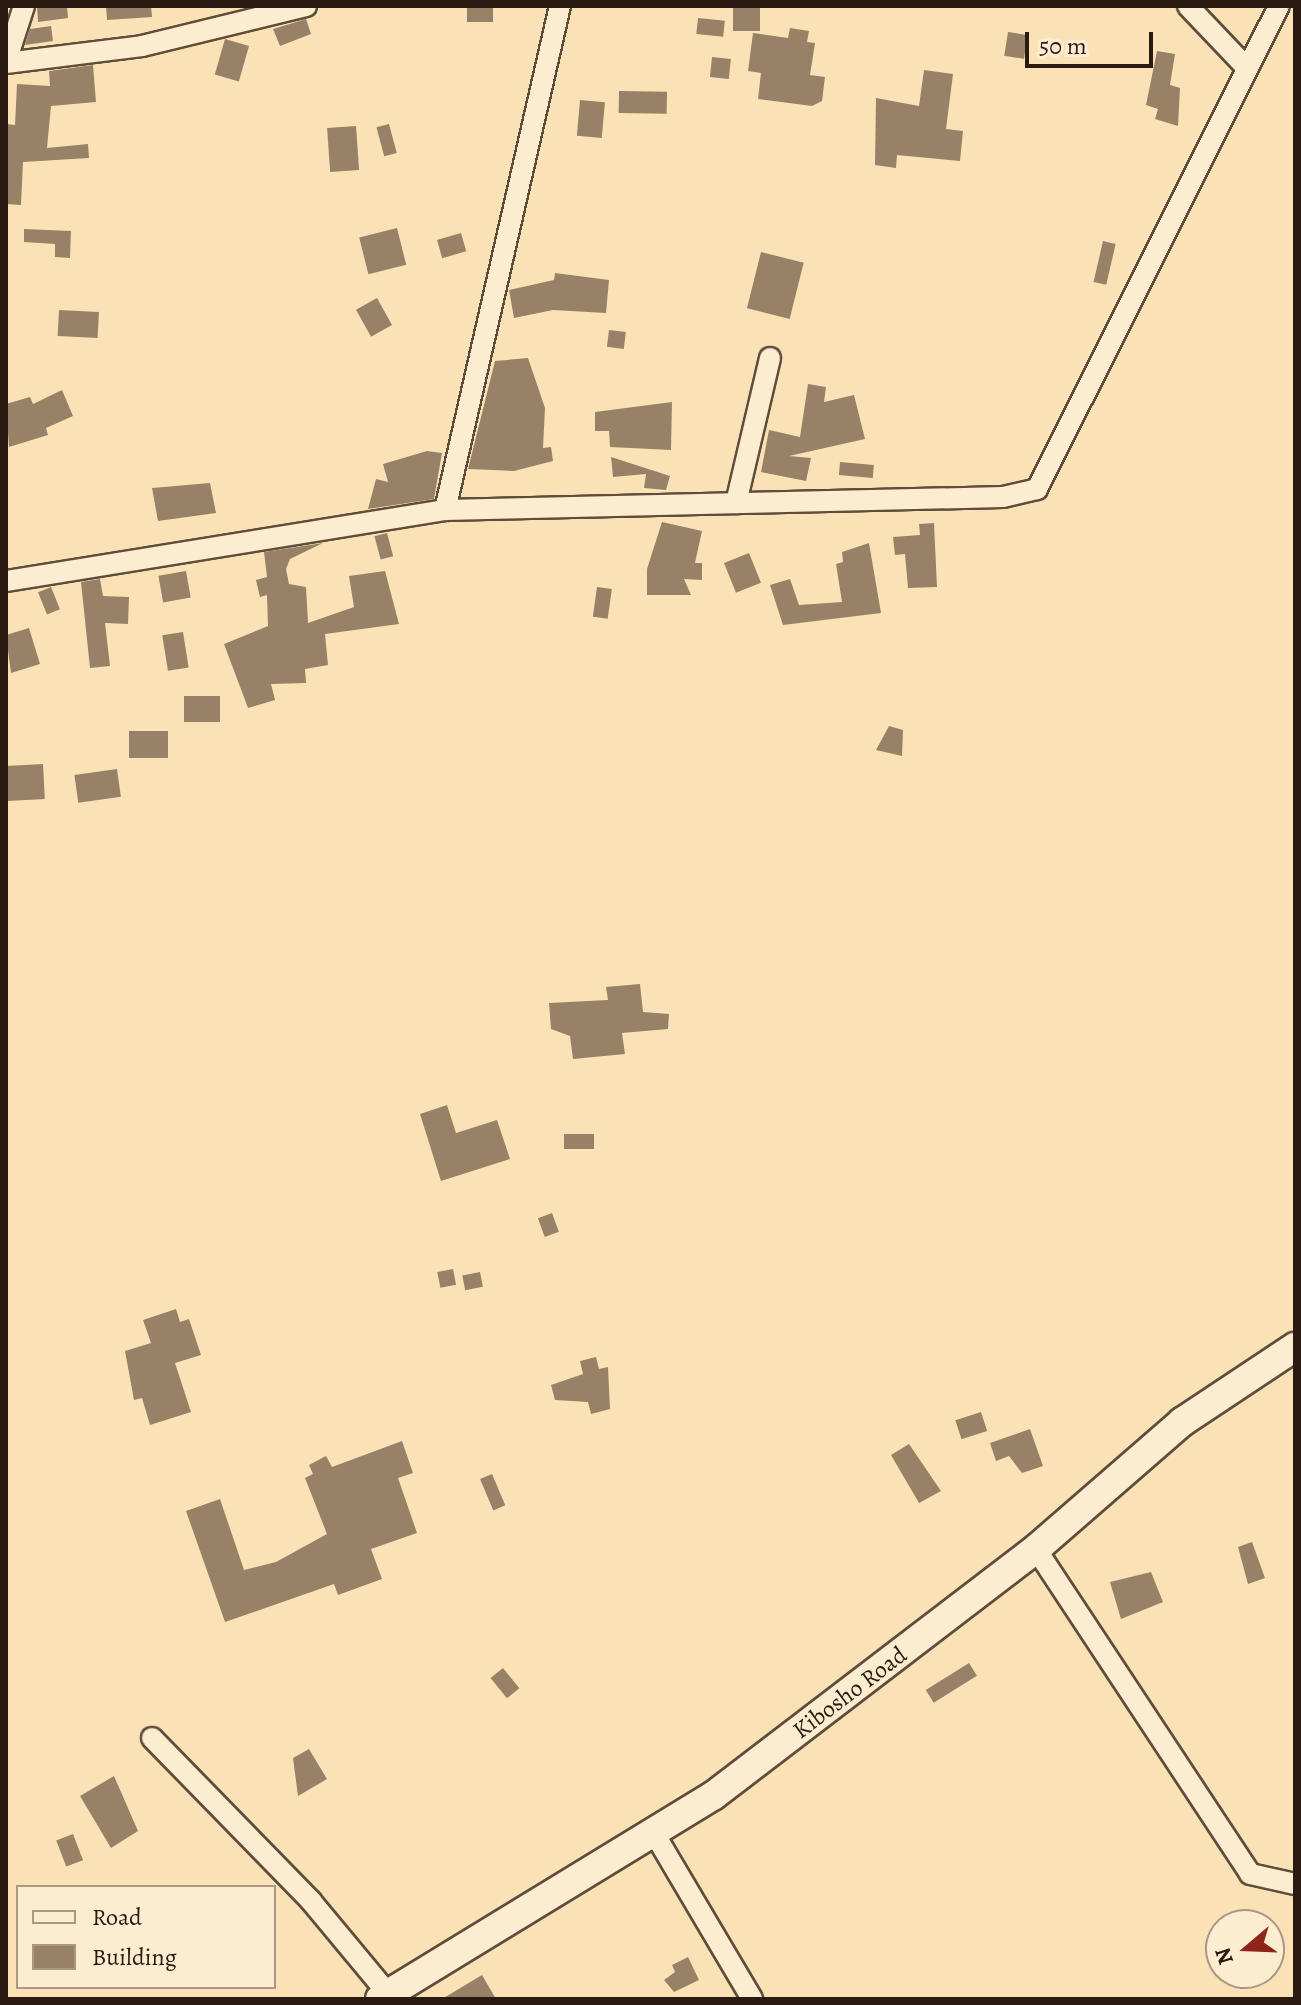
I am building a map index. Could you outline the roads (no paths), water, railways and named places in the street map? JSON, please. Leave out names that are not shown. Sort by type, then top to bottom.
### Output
[{"type":"main road","name":"Kibosho Road","points":[[382,1994],[559,1896],[654,1833],[1036,1549],[1182,1422],[1295,1347]]},
{"type":"street","points":[[24,6],[6,62],[142,46],[306,6]]},
{"type":"street","points":[[445,510],[560,6]]},
{"type":"street","points":[[1188,6],[1245,66]]},
{"type":"street","points":[[6,581],[445,510],[1003,497],[1037,489],[1245,66],[1279,6]]},
{"type":"street","points":[[736,503],[770,358]]},
{"type":"street","points":[[1036,1549],[1250,1874],[1295,1884]]},
{"type":"street","points":[[152,1738],[311,1901],[382,1994]]},
{"type":"street","points":[[654,1833],[752,1999]]}]
